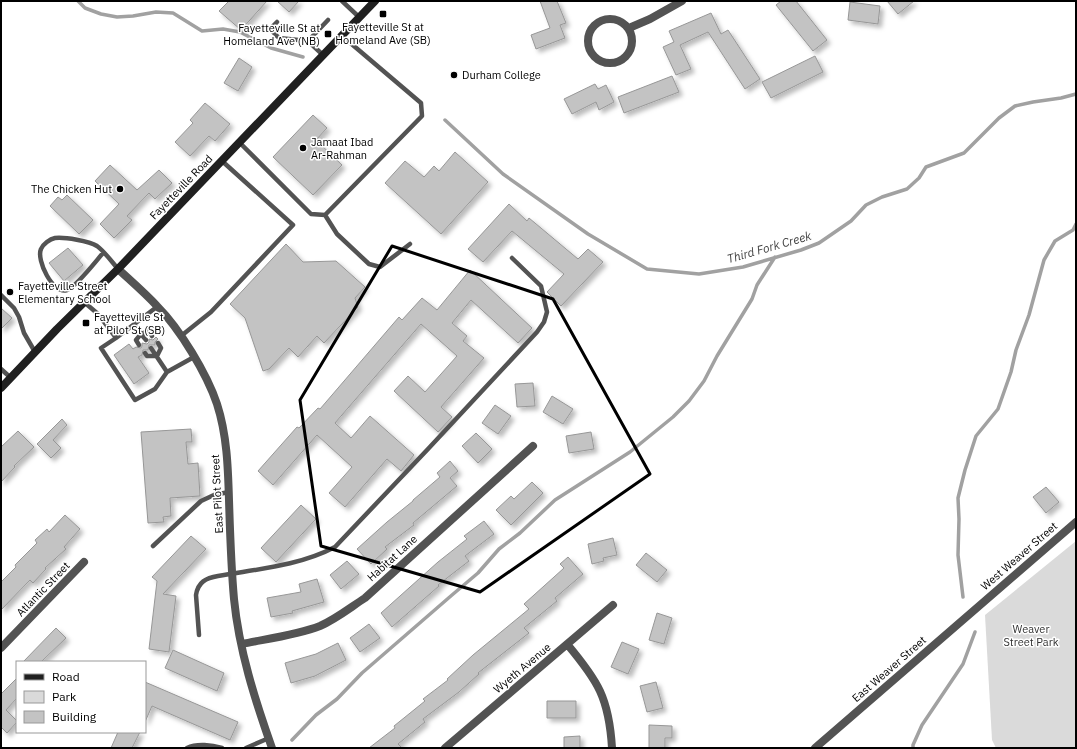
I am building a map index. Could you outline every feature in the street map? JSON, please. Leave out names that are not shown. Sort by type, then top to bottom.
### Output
[{"type":"main road","name":"Fayetteville Road","points":[[1,388],[118,269],[375,1]]},
{"type":"street","points":[[629,28],[650,19],[682,1]]},
{"type":"street","points":[[608,18],[620,20],[629,28],[633,39],[631,50],[623,59],[612,63],[601,61],[592,54],[588,43],[590,31],[597,22],[608,18]]},
{"type":"street","name":"East Pilot Street","points":[[118,269],[158,306],[181,336],[205,375],[217,404],[224,434],[227,463],[232,573],[237,626],[256,701],[272,748]]},
{"type":"street","name":"Habitat Lane","points":[[242,644],[321,625],[365,598],[533,446]]},
{"type":"street","name":"West Weaver Street","points":[[977,608],[1076,522]]},
{"type":"street","name":"Atlantic Street","points":[[1,648],[84,562]]},
{"type":"street","name":"Wyeth Avenue","points":[[445,748],[613,605]]},
{"type":"street","name":"East Weaver Street","points":[[815,748],[977,608]]},
{"type":"street","points":[[567,644],[584,664],[595,680],[603,696],[608,712],[612,748]]},
{"type":"lane","points":[[342,1],[359,17]]},
{"type":"lane","points":[[308,42],[328,20]]},
{"type":"lane","points":[[277,22],[270,29],[279,38],[308,42],[323,55]]},
{"type":"lane","points":[[239,142],[312,214],[325,215],[422,116],[421,103],[341,36]]},
{"type":"lane","points":[[181,336],[211,312],[293,224],[222,161]]},
{"type":"lane","points":[[325,215],[337,234],[369,264],[380,267],[410,244]]},
{"type":"lane","points":[[103,253],[74,285],[68,290],[63,291],[54,287],[47,275],[40,256],[42,247],[48,241],[55,238],[70,239],[92,244],[98,247],[118,269]]},
{"type":"lane","points":[[199,636],[196,595],[200,583],[207,578],[302,561],[321,555],[334,547],[537,332],[544,322],[547,312],[541,286],[512,258]]},
{"type":"lane","points":[[1,295],[14,308],[19,317],[24,333],[35,352]]},
{"type":"lane","points":[[84,302],[98,314],[116,338]]},
{"type":"lane","points":[[158,306],[101,348],[135,400],[155,389],[167,372],[194,357]]},
{"type":"lane","points":[[134,325],[146,340]]},
{"type":"lane","points":[[139,345],[136,340],[141,334],[148,331],[152,336]]},
{"type":"lane","points":[[157,356],[161,348],[158,343]]},
{"type":"lane","points":[[151,348],[167,372]]},
{"type":"lane","points":[[145,353],[147,356],[157,356]]},
{"type":"lane","points":[[1,369],[10,378]]},
{"type":"lane","points":[[152,546],[201,501],[214,494],[228,492]]},
{"type":"lane","points":[[246,748],[268,738]]},
{"type":"lane","points":[[187,748],[190,746],[202,745],[222,748]]},
{"type":"highlighted area","points":[[392,246],[553,299],[650,474],[480,592],[321,546],[300,400]]},
{"type":"green space","name":"Weaver Street Park","points":[[1076,541],[1076,748],[996,748],[992,740],[985,615]]},
{"type":"building","points":[[229,1],[267,1],[241,30],[219,11]]},
{"type":"building","points":[[277,1],[299,1],[289,12]]},
{"type":"building","points":[[540,1],[557,1],[566,23],[560,25],[565,38],[536,49],[531,35],[550,28]]},
{"type":"building","points":[[781,1],[796,1],[827,40],[813,51],[776,5]]},
{"type":"building","points":[[887,1],[914,1],[898,14]]},
{"type":"building","points":[[850,2],[880,6],[878,24],[848,20]]},
{"type":"building","points":[[711,13],[721,34],[728,30],[760,79],[745,89],[708,32],[680,45],[691,69],[676,75],[663,47],[674,42],[669,31]]},
{"type":"building","points":[[815,56],[823,72],[771,98],[762,82]]},
{"type":"building","points":[[239,58],[252,67],[238,91],[224,83]]},
{"type":"building","points":[[672,76],[679,92],[624,113],[618,97]]},
{"type":"building","points":[[595,84],[598,89],[606,85],[614,102],[599,110],[596,102],[572,114],[564,99]]},
{"type":"building","points":[[205,103],[230,124],[215,141],[209,136],[190,156],[175,142],[193,123],[190,120]]},
{"type":"building","name":"Jamaat Ibad Ar-Rahman","points":[[313,115],[327,128],[316,140],[342,165],[313,195],[273,157]]},
{"type":"building","points":[[455,152],[488,182],[441,234],[385,183],[405,161],[424,177],[434,166],[439,171]]},
{"type":"building","points":[[110,165],[137,190],[159,170],[172,183],[155,199],[149,193],[127,216],[132,220],[114,238],[100,224],[119,204],[95,181]]},
{"type":"building","points":[[67,195],[93,220],[79,234],[50,206],[58,197],[62,200]]},
{"type":"building","points":[[509,204],[527,221],[529,218],[578,259],[588,249],[603,262],[561,306],[547,292],[564,274],[512,231],[483,262],[468,249]]},
{"type":"building","points":[[286,244],[303,262],[336,261],[365,287],[355,298],[358,307],[324,343],[317,336],[298,357],[289,348],[269,369],[263,371],[245,318],[230,304]]},
{"type":"building","points":[[68,248],[83,265],[64,281],[49,263]]},
{"type":"building","points":[[470,270],[532,328],[518,343],[471,300],[452,323],[467,336],[463,341],[484,358],[441,407],[452,417],[438,432],[394,391],[408,376],[425,392],[457,356],[421,324],[335,423],[351,438],[370,416],[414,455],[401,471],[387,459],[345,507],[329,493],[352,467],[317,435],[273,485],[258,471],[297,427],[299,428],[318,408],[320,409],[399,317],[402,320],[422,298],[437,310]]},
{"type":"building","points":[[1,308],[12,318],[1,329]]},
{"type":"building","points":[[156,337],[158,339],[155,342],[155,345],[149,345],[148,350],[143,350],[142,355],[138,357],[149,373],[134,384],[114,355],[129,344],[133,349],[136,347],[141,348],[142,343],[147,344],[149,339],[153,340]]},
{"type":"building","points":[[533,383],[535,406],[517,407],[515,384]]},
{"type":"building","points":[[552,396],[573,409],[563,424],[543,412]]},
{"type":"building","points":[[495,405],[511,416],[498,434],[482,423]]},
{"type":"building","points":[[62,419],[67,425],[53,440],[61,448],[51,458],[37,444]]},
{"type":"building","points":[[191,429],[192,442],[186,442],[188,464],[198,463],[200,496],[170,498],[171,516],[163,517],[164,522],[148,523],[141,432]]},
{"type":"building","points":[[18,431],[34,447],[14,466],[15,467],[1,482],[1,447]]},
{"type":"building","points":[[591,432],[594,449],[569,453],[566,436]]},
{"type":"building","points":[[476,433],[492,449],[478,463],[462,446]]},
{"type":"building","points":[[450,461],[458,471],[450,478],[457,486],[413,523],[414,525],[385,547],[387,549],[371,564],[357,549],[440,477],[437,473]]},
{"type":"building","points":[[532,482],[543,493],[511,525],[496,510],[511,496],[514,499]]},
{"type":"building","points":[[1046,487],[1059,502],[1046,513],[1033,497]]},
{"type":"building","points":[[301,505],[316,519],[276,562],[261,548]]},
{"type":"building","points":[[65,515],[80,529],[64,547],[66,549],[45,568],[46,569],[33,583],[30,580],[1,610],[1,582],[16,567],[15,565],[37,543],[35,540],[47,529],[49,532]]},
{"type":"building","points":[[484,521],[494,534],[465,556],[469,561],[438,585],[439,586],[392,627],[381,613],[438,562],[467,539],[464,536]]},
{"type":"building","points":[[191,536],[206,549],[163,594],[176,596],[169,652],[149,649],[157,581],[152,577]]},
{"type":"building","points":[[613,538],[617,555],[603,558],[604,561],[592,564],[588,544]]},
{"type":"building","points":[[646,553],[667,570],[657,582],[636,565]]},
{"type":"building","points":[[568,557],[583,574],[555,598],[557,601],[524,628],[529,633],[478,673],[479,674],[459,692],[423,719],[425,722],[398,744],[402,748],[369,748],[395,728],[394,726],[425,701],[423,699],[448,680],[447,679],[473,655],[529,609],[524,604],[564,568],[560,564]]},
{"type":"building","points":[[347,561],[359,574],[341,589],[330,575]]},
{"type":"building","points":[[317,579],[324,602],[292,611],[293,613],[271,617],[267,598],[301,592],[299,584]]},
{"type":"building","points":[[657,613],[672,618],[664,644],[649,640]]},
{"type":"building","points":[[369,624],[380,638],[360,652],[350,638]]},
{"type":"building","points":[[56,628],[66,638],[42,661],[24,661]]},
{"type":"building","points":[[622,642],[639,649],[628,674],[611,667]]},
{"type":"building","points":[[338,643],[346,660],[315,676],[291,683],[285,663],[316,654]]},
{"type":"building","points":[[173,650],[224,673],[217,691],[165,668]]},
{"type":"building","points":[[16,679],[16,699],[6,710],[16,720],[16,723],[7,733],[1,727],[1,694]]},
{"type":"building","points":[[146,682],[238,722],[230,740],[152,706],[146,720]]},
{"type":"building","points":[[656,682],[663,708],[647,712],[640,686]]},
{"type":"building","points":[[547,701],[576,701],[576,718],[547,718]]},
{"type":"building","points":[[649,725],[672,726],[672,738],[665,738],[665,748],[649,748]]},
{"type":"building","points":[[118,733],[140,733],[132,748],[111,748]]},
{"type":"building","points":[[580,736],[580,748],[564,748],[564,737]]},
{"type":"waterway","name":"Third Fork Creek","points":[[78,1],[85,8],[101,14],[117,17],[156,12],[173,13],[202,31],[223,29],[240,32],[271,48],[303,57]]},
{"type":"waterway","name":"Third Fork Creek","points":[[445,120],[503,174],[588,234],[647,269],[699,274],[743,267],[801,250],[819,243],[851,221],[866,205],[882,197],[907,189],[919,178],[926,167],[964,153],[999,118],[1015,106],[1076,94]]},
{"type":"waterway","points":[[963,597],[958,555],[958,498],[965,470],[976,436],[998,409],[1011,372],[1016,350],[1029,315],[1044,260],[1055,241],[1073,230],[1076,224]]},
{"type":"waterway","points":[[292,740],[316,715],[337,699],[362,673],[478,573],[499,549],[520,533],[555,500],[630,452],[673,417],[689,401],[704,381],[717,356],[752,299],[757,285],[775,257]]},
{"type":"waterway","points":[[913,748],[922,725],[963,664],[975,632]]},
{"type":"place","name":"Fayetteville St at Homeland Ave (SB)","points":[[383,14]]},
{"type":"place","name":"Fayetteville St at Homeland Ave (NB)","points":[[328,34]]},
{"type":"place","name":"Durham College","points":[[454,75]]},
{"type":"place","name":"Jamaat Ibad Ar-Rahman","points":[[303,148]]},
{"type":"place","name":"The Chicken Hut","points":[[120,189]]},
{"type":"place","name":"Fayetteville Street Elementary School","points":[[10,292]]},
{"type":"place","name":"Fayetteville St at Pilot St (SB)","points":[[86,323]]}]
